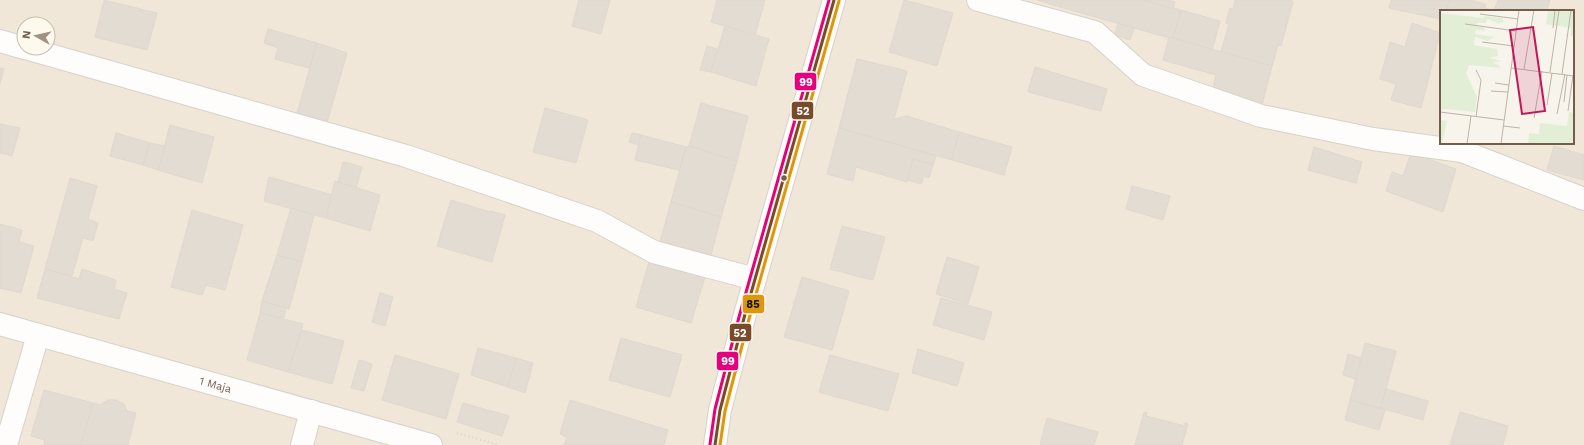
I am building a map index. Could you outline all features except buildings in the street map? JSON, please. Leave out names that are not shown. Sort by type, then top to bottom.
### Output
[{"type":"street","points":[[715,445],[720,410],[755,279],[834,0]]},
{"type":"street","points":[[978,0],[1095,32],[1143,75],[1261,116],[1373,139],[1462,152],[1584,199]]},
{"type":"street","points":[[0,41],[16,46]]},
{"type":"street","points":[[52,56],[406,156],[597,221],[654,252],[755,279]]},
{"type":"street","name":"1 Maja","points":[[0,324],[431,445]]},
{"type":"street","points":[[6,445],[38,335]]},
{"type":"street","points":[[302,445],[310,411]]},
{"type":"shaded area","points":[[0,0],[1584,0],[1584,445],[0,445]]},
{"type":"transit line","name":"99","points":[[710,444],[715,409],[739,317],[829,0]]},
{"type":"transit line","name":"52","points":[[715,445],[720,410],[744,318],[834,0]]},
{"type":"transit line","name":"85","points":[[720,445],[725,411],[749,319],[839,1]]}]
